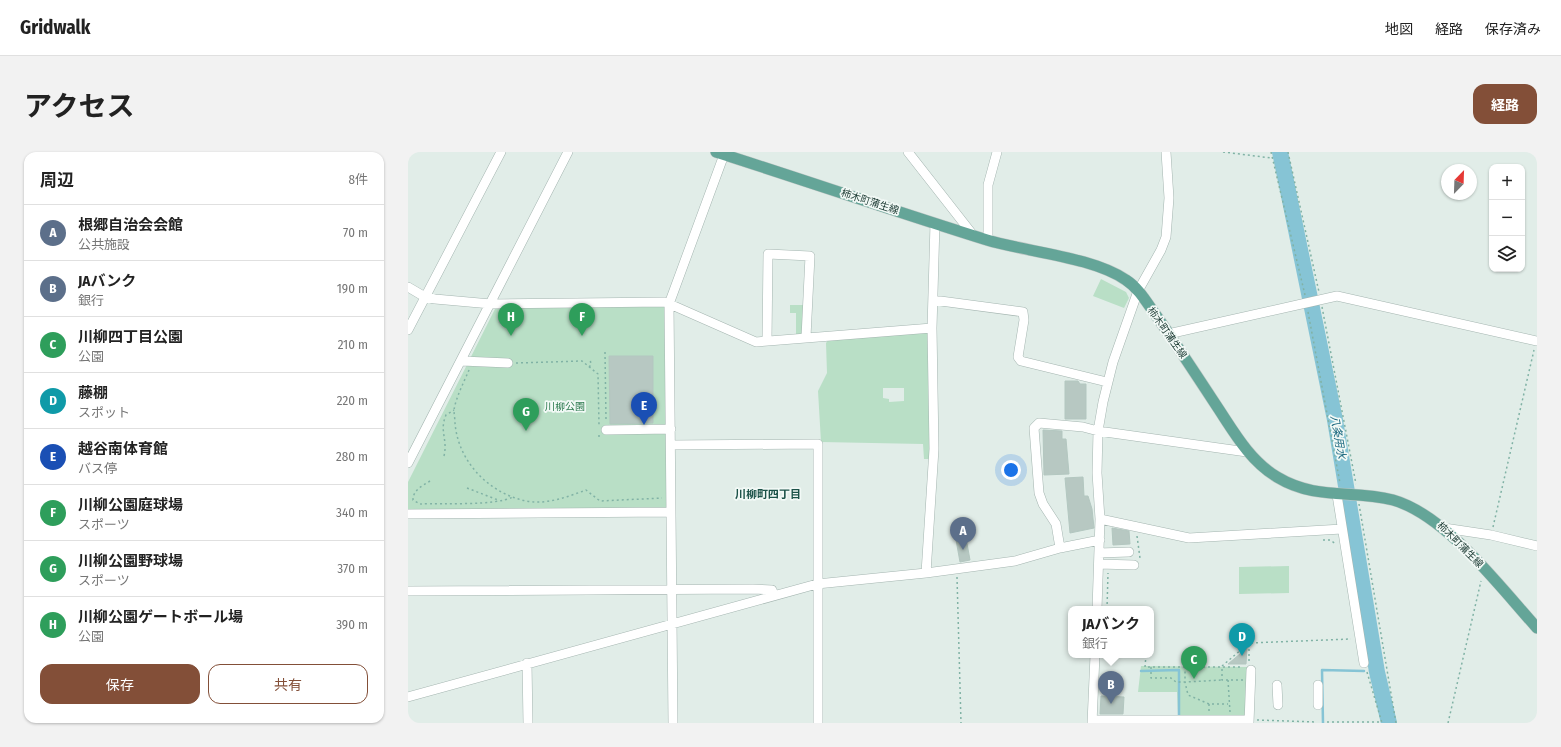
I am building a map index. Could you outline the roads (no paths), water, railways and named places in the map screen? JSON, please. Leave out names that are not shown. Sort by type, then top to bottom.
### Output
[{"type":"main road","name":"柿木町蒲生線","points":[[722,153],[988,240],[1094,265],[1126,280],[1138,291],[1247,452],[1265,469],[1296,486],[1340,495],[1379,497],[1411,506],[1444,528],[1484,569],[1537,628]]},
{"type":"street","points":[[408,330],[501,152]]},
{"type":"street","points":[[408,463],[462,361],[568,152]]},
{"type":"street","points":[[908,152],[973,235]]},
{"type":"street","points":[[988,240],[988,185],[997,152]]},
{"type":"street","points":[[1097,606],[1100,540],[1097,473],[1098,431],[1107,382],[1138,291],[1161,250],[1167,230],[1169,198],[1166,152]]},
{"type":"street","points":[[673,723],[669,304],[722,153]]},
{"type":"street","points":[[926,573],[934,449],[932,328],[935,223]]},
{"type":"street","points":[[767,341],[768,254],[810,256],[806,337]]},
{"type":"street","points":[[408,288],[425,296],[491,304],[602,301],[669,304],[756,342],[932,328]]},
{"type":"street","points":[[1168,334],[1337,296],[1352,298],[1537,341]]},
{"type":"street","points":[[933,300],[1023,312],[1024,320],[1018,357],[1021,361],[1107,382]]},
{"type":"street","points":[[462,361],[508,363]]},
{"type":"street","points":[[1060,548],[1056,524],[1038,493],[1034,428],[1039,423],[1083,427],[1098,431],[1247,452]]},
{"type":"street","points":[[601,429],[671,429]]},
{"type":"street","points":[[671,445],[818,444],[818,723]]},
{"type":"street","points":[[1340,495],[1342,528],[1361,660]]},
{"type":"street","points":[[408,514],[671,512]]},
{"type":"street","points":[[1100,519],[1189,538],[1342,528]]},
{"type":"street","points":[[1444,528],[1491,535],[1537,546]]},
{"type":"street","points":[[408,697],[817,584],[926,573],[1014,561],[1060,548],[1100,540]]},
{"type":"street","points":[[1099,553],[1128,552]]},
{"type":"street","points":[[1099,564],[1138,565]]},
{"type":"street","points":[[408,591],[753,589],[772,590],[774,595]]},
{"type":"street","points":[[1095,658],[1092,722],[1209,720],[1249,721],[1253,705],[1251,670]]},
{"type":"street","points":[[527,663],[528,723]]},
{"type":"street","points":[[1277,685],[1278,705]]},
{"type":"street","points":[[1318,685],[1318,705]]},
{"type":"waterway","name":"八条用水","points":[[1280,152],[1335,420],[1377,672],[1389,723]]},
{"type":"waterway","points":[[1141,671],[1179,670],[1179,715]]},
{"type":"waterway","points":[[1323,723],[1322,670],[1364,671]]},
{"type":"waterway","name":"八条用水","points":[[1370,671],[1377,672]]},
{"type":"place","name":"川柳公園ゲートボール場","points":[[511,336]]},
{"type":"place","name":"川柳公園庭球場","points":[[582,336]]},
{"type":"place","name":"越谷南体育館","points":[[644,425]]},
{"type":"place","name":"川柳公園野球場","points":[[526,431]]},
{"type":"place","name":"根郷自治会会館","points":[[963,550]]},
{"type":"place","name":"藤棚","points":[[1242,656]]},
{"type":"place","name":"川柳四丁目公園","points":[[1194,679]]},
{"type":"place","name":"JAバンク","points":[[1111,704]]},
{"type":"district","name":"川柳町四丁目","points":[[768,494]]},
{"type":"park label","name":"川柳公園","points":[[565,407]]}]
